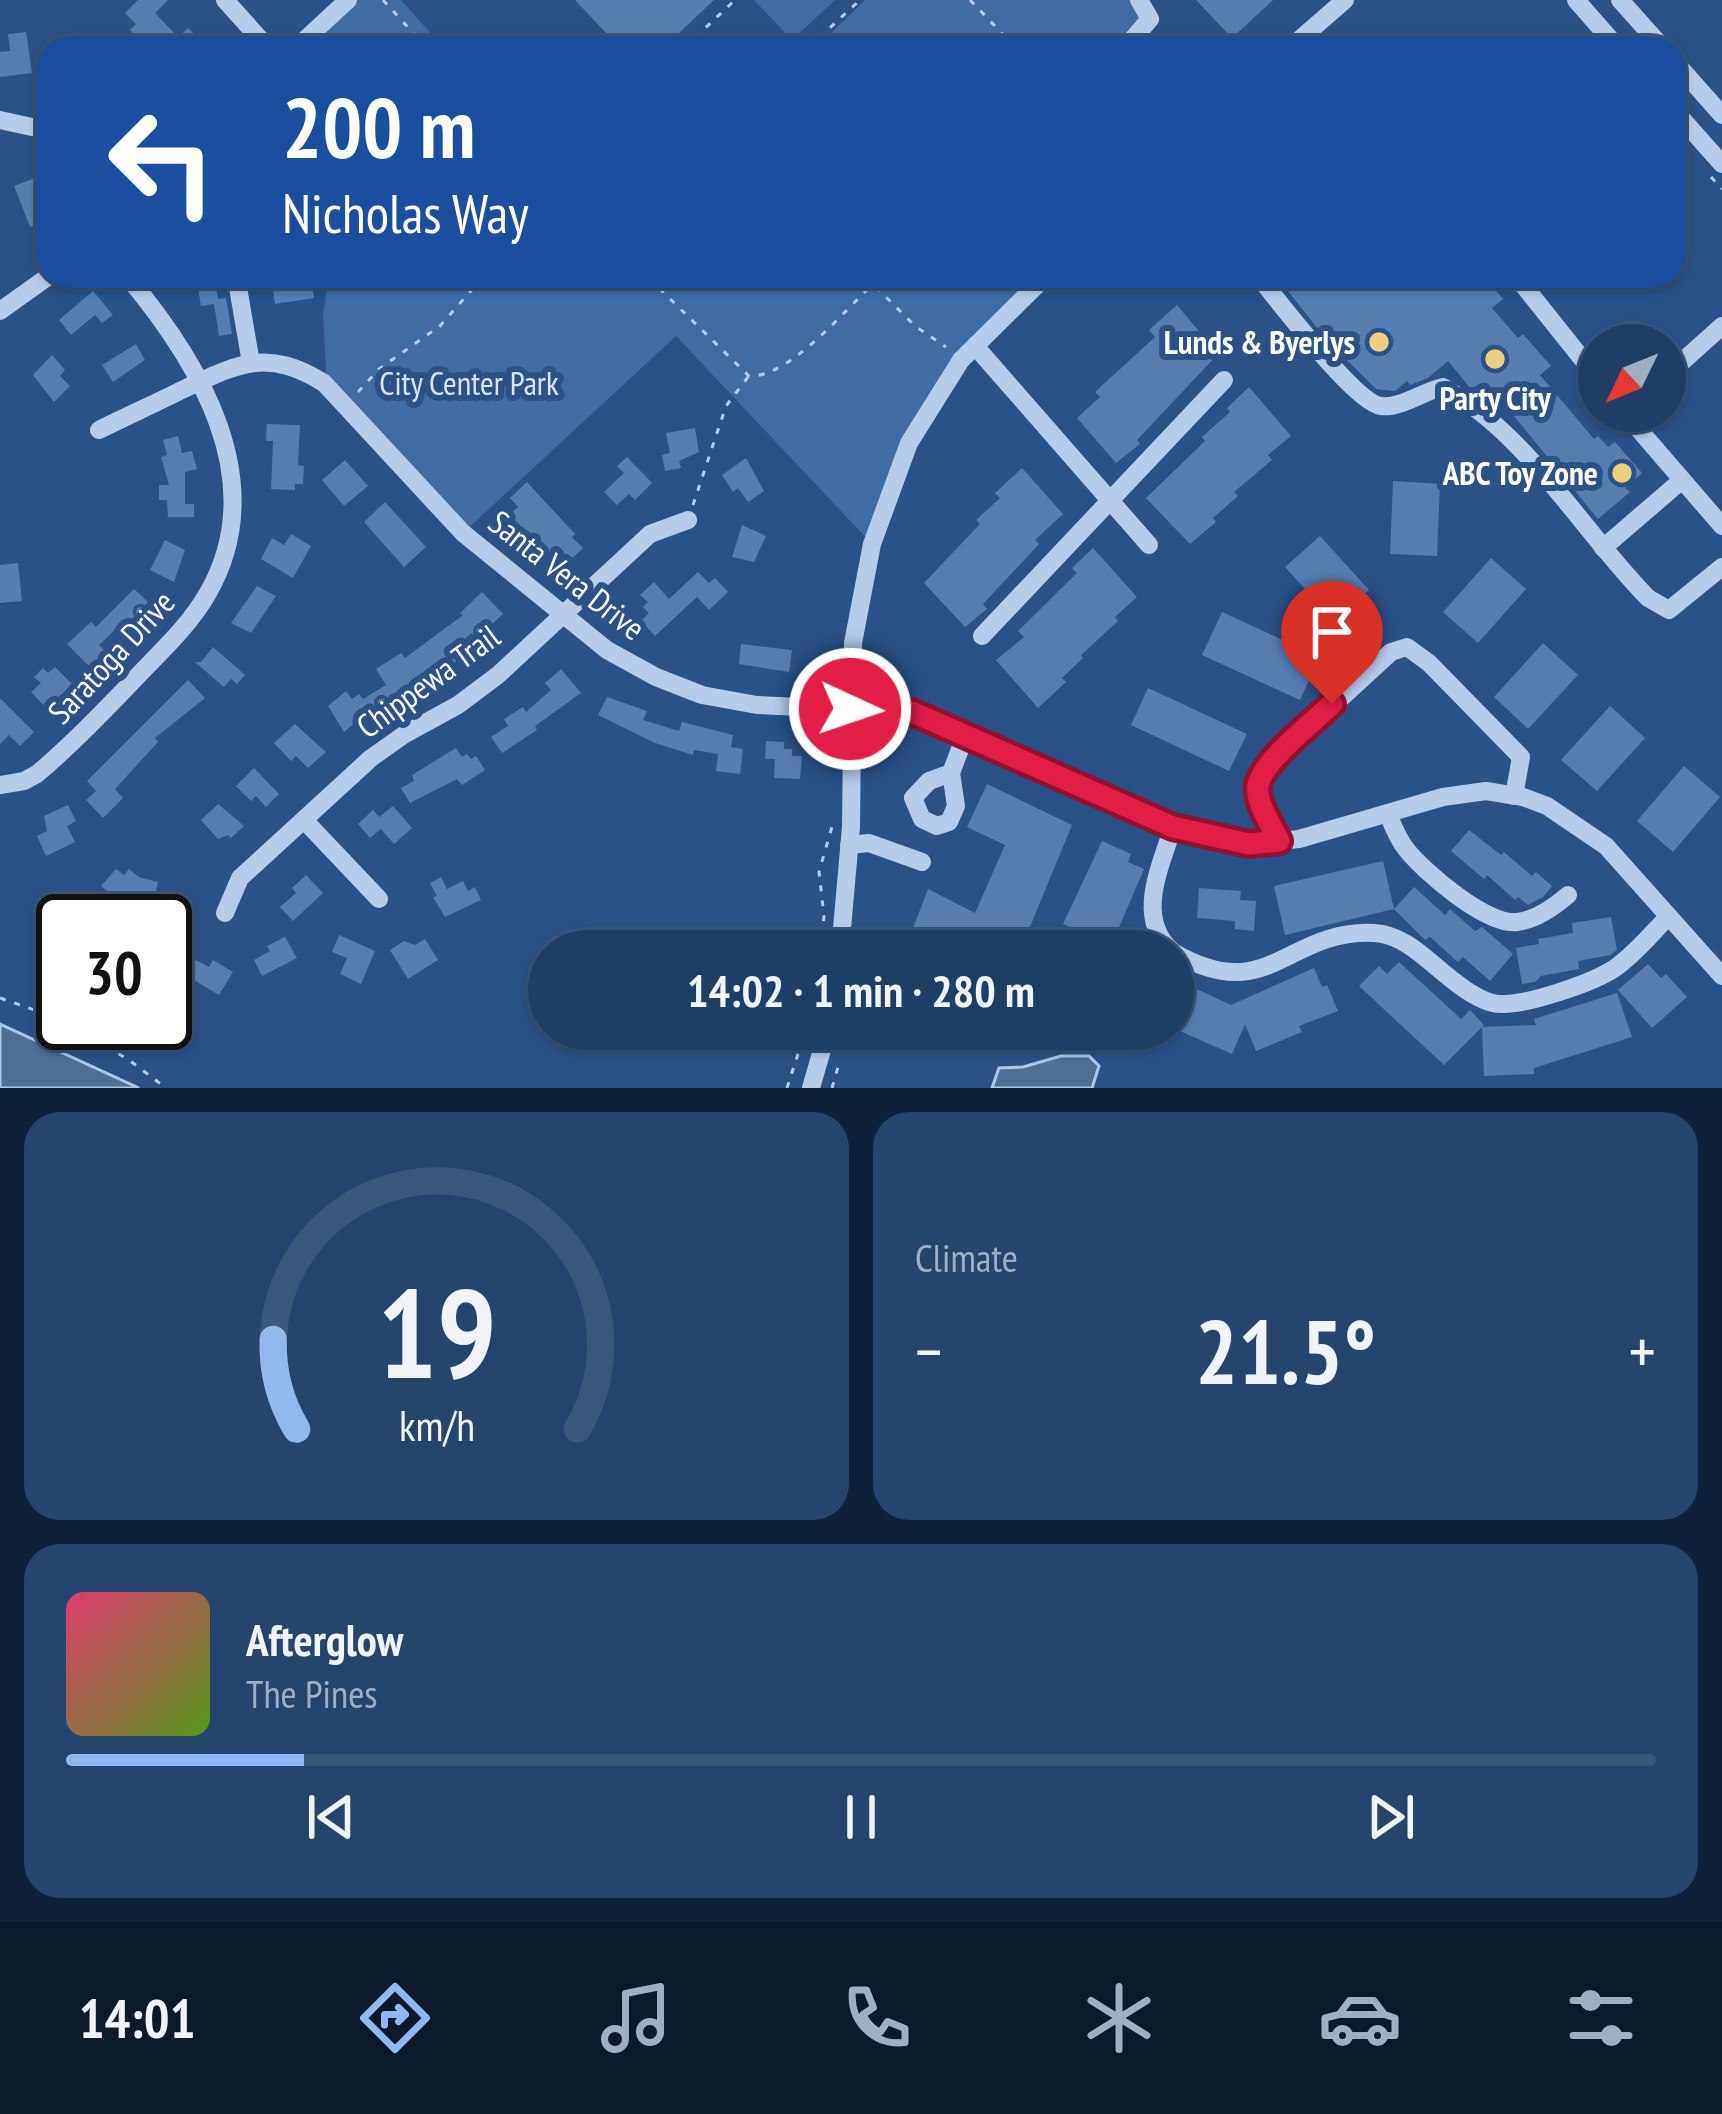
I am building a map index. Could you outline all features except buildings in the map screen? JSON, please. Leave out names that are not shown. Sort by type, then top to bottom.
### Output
[{"type":"street","points":[[225,0],[257,36]]},
{"type":"street","points":[[309,36],[348,0]]},
{"type":"street","points":[[1135,36],[1150,19],[1139,0]]},
{"type":"street","points":[[1312,36],[1346,0]]},
{"type":"street","points":[[1576,0],[1608,36]]},
{"type":"street","points":[[1620,0],[1652,36]]},
{"type":"street","points":[[1686,74],[1722,115]]},
{"type":"street","points":[[0,120],[32,127]]},
{"type":"street","points":[[1686,124],[1722,164]]},
{"type":"street","points":[[0,311],[36,286]]},
{"type":"street","name":"Saratoga Drive","points":[[0,785],[24,782],[62,754],[184,628],[209,591],[234,520],[223,430],[171,328],[137,288]]},
{"type":"street","points":[[99,430],[230,367],[250,363],[238,288]]},
{"type":"street","points":[[842,930],[854,643],[872,544],[909,443],[961,360],[1034,288]]},
{"type":"street","points":[[1268,288],[1350,385],[1371,403],[1385,408],[1443,387],[1463,398],[1516,442],[1648,598],[1670,610],[1722,567]]},
{"type":"street","points":[[1526,288],[1578,354]]},
{"type":"street","points":[[1686,358],[1722,326]]},
{"type":"street","points":[[974,346],[1149,545]]},
{"type":"street","name":"Santa Vera Drive","points":[[250,363],[277,362],[302,369],[325,383],[463,533],[561,615],[607,650],[702,695],[757,705],[912,712],[1173,827],[1249,844],[1299,839],[1465,794],[1486,791],[1514,796],[1547,806],[1606,846],[1722,976]]},
{"type":"street","points":[[982,637],[1224,380]]},
{"type":"street","points":[[1642,432],[1722,526]]},
{"type":"street","points":[[1603,548],[1682,480]]},
{"type":"street","name":"Chippewa Trail","points":[[225,913],[240,878],[370,758],[498,675],[650,534],[688,520]]},
{"type":"street","points":[[1279,841],[1259,797],[1258,784],[1268,766],[1391,652],[1407,647],[1430,663],[1521,757],[1514,796]]},
{"type":"street","points":[[951,773],[965,736]]},
{"type":"street","points":[[1388,814],[1402,845],[1428,872],[1486,914],[1512,924],[1534,918],[1568,895]]},
{"type":"street","points":[[304,820],[379,899]]},
{"type":"street","points":[[1156,930],[1152,901],[1173,827]]},
{"type":"street","points":[[849,844],[869,843],[922,862]]},
{"type":"street","points":[[1194,960],[1224,974],[1244,974],[1326,940],[1375,933],[1400,940],[1461,987],[1490,1003],[1502,1004],[1535,999],[1610,971],[1668,916]]},
{"type":"street","points":[[811,1088],[822,1050]]},
{"type":"path","points":[[383,0],[416,36]]},
{"type":"path","points":[[697,36],[735,0]]},
{"type":"path","points":[[821,36],[860,0]]},
{"type":"path","points":[[970,0],[1004,36]]},
{"type":"path","points":[[346,406],[379,369],[440,326],[473,288]]},
{"type":"path","points":[[660,288],[749,376],[761,376],[791,361],[869,288]]},
{"type":"path","points":[[877,288],[915,326],[946,347]]},
{"type":"path","points":[[688,520],[726,406],[749,376]]},
{"type":"path","points":[[822,930],[819,872],[835,806]]},
{"type":"path","points":[[0,998],[36,1011]]},
{"type":"path","points":[[112,1050],[166,1088]]},
{"type":"path","points":[[787,1088],[799,1050]]},
{"type":"path","points":[[832,1088],[840,1060]]},
{"type":"green space","points":[[348,0],[401,0],[433,36],[309,36]]},
{"type":"green space","points":[[754,0],[835,0],[796,36],[788,36]]},
{"type":"green space","points":[[865,0],[1139,0],[1150,19],[1134,36],[828,36]]},
{"type":"green space","name":"City Center Park","points":[[327,288],[1035,288],[975,346],[909,443],[872,544],[676,336],[463,533],[327,386],[323,315]]},
{"type":"shaded area","points":[[0,1024],[36,1041],[36,1050],[56,1050],[139,1088],[0,1088]]},
{"type":"shaded area","points":[[1061,1056],[1089,1056],[1099,1066],[1092,1088],[992,1088],[999,1068]]},
{"type":"place","name":"Lunds & Byerlys","points":[[1379,342]]},
{"type":"place","name":"Party City","points":[[1495,359]]},
{"type":"place","name":"ABC Toy Zone","points":[[1622,473]]},
{"type":"route","points":[[850,709],[912,712],[1173,827],[1249,844],[1279,841],[1258,784],[1268,766],[1332,704]]}]
